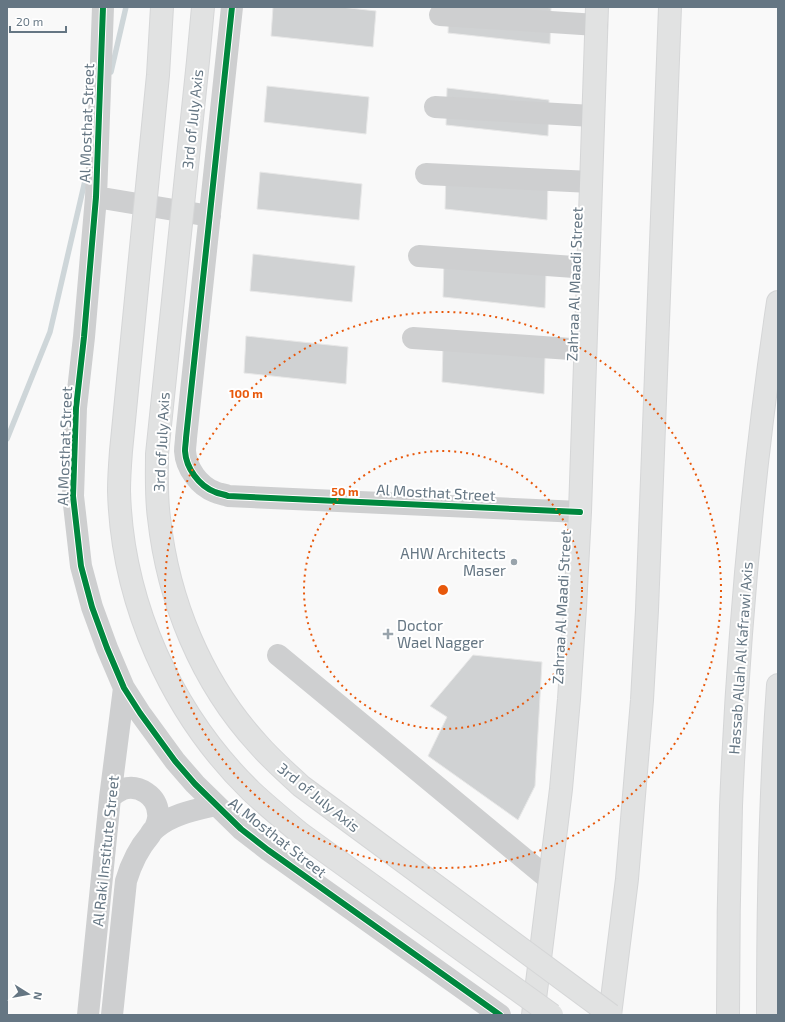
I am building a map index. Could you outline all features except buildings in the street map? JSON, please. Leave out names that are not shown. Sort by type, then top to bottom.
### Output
[{"type":"main road","points":[[162,7],[158,75],[122,444],[119,490],[121,523],[126,557],[133,590],[144,622],[170,683],[184,706],[206,740],[250,791],[301,834],[552,1015]]},
{"type":"main road","name":"3rd of July Axis","points":[[203,7],[157,454],[158,517],[163,548],[179,608],[190,637],[219,693],[237,718],[257,743],[301,786],[610,1015]]},
{"type":"main road","points":[[610,1015],[627,880],[641,715],[647,618],[670,7]]},
{"type":"main road","name":"Zahraa Al Maadi Street","points":[[533,1015],[561,789],[569,699],[580,512],[597,16]]},
{"type":"main road","name":"Hassab Allah Al Kafrawi Axis","points":[[728,1015],[728,919],[731,808],[744,585],[755,474],[778,302]]},
{"type":"main road","points":[[768,1015],[768,920],[778,685]]},
{"type":"street","name":"Al Mosthat Street","points":[[103,7],[96,197],[84,337],[76,408],[73,496],[81,566],[92,607],[107,648],[124,688],[153,732],[195,784],[241,829],[268,850],[500,1015]]},
{"type":"street","name":"Al Mosthat Street","points":[[232,7],[185,451],[188,464],[194,476],[204,486],[215,492],[228,496],[580,512]]},
{"type":"street","points":[[440,15],[597,16]]},
{"type":"street","points":[[435,107],[593,116]]},
{"type":"street","points":[[426,174],[591,182]]},
{"type":"street","points":[[96,197],[210,216]]},
{"type":"street","points":[[419,256],[588,268]]},
{"type":"street","points":[[413,338],[585,350]]},
{"type":"street","points":[[278,655],[550,880]]},
{"type":"street","name":"Al Raki Institute Street","points":[[88,1015],[110,798],[124,688]]},
{"type":"street","points":[[110,798],[117,792],[134,788],[142,790],[150,795],[155,802],[158,811],[158,820],[155,828]]},
{"type":"street","name":"Al Raki Institute Street","points":[[112,1015],[126,882],[130,866],[137,852],[155,828],[189,811],[216,805]]},
{"type":"waterway","points":[[111,72],[126,7]]},
{"type":"waterway","points":[[7,439],[50,332],[87,172]]},
{"type":"cycle path","points":[[103,7],[96,197],[84,337],[76,408],[73,496],[81,566],[92,607],[107,648],[124,688],[140,713],[175,761],[195,784],[241,829],[268,850],[500,1015]]},
{"type":"cycle path","points":[[232,7],[185,447],[188,464],[194,476],[209,489],[228,496],[580,512]]},
{"type":"place","name":"AHW Architects Maser","points":[[514,562]]},
{"type":"place","name":"Doctor Wael Nagger","points":[[388,634]]}]
